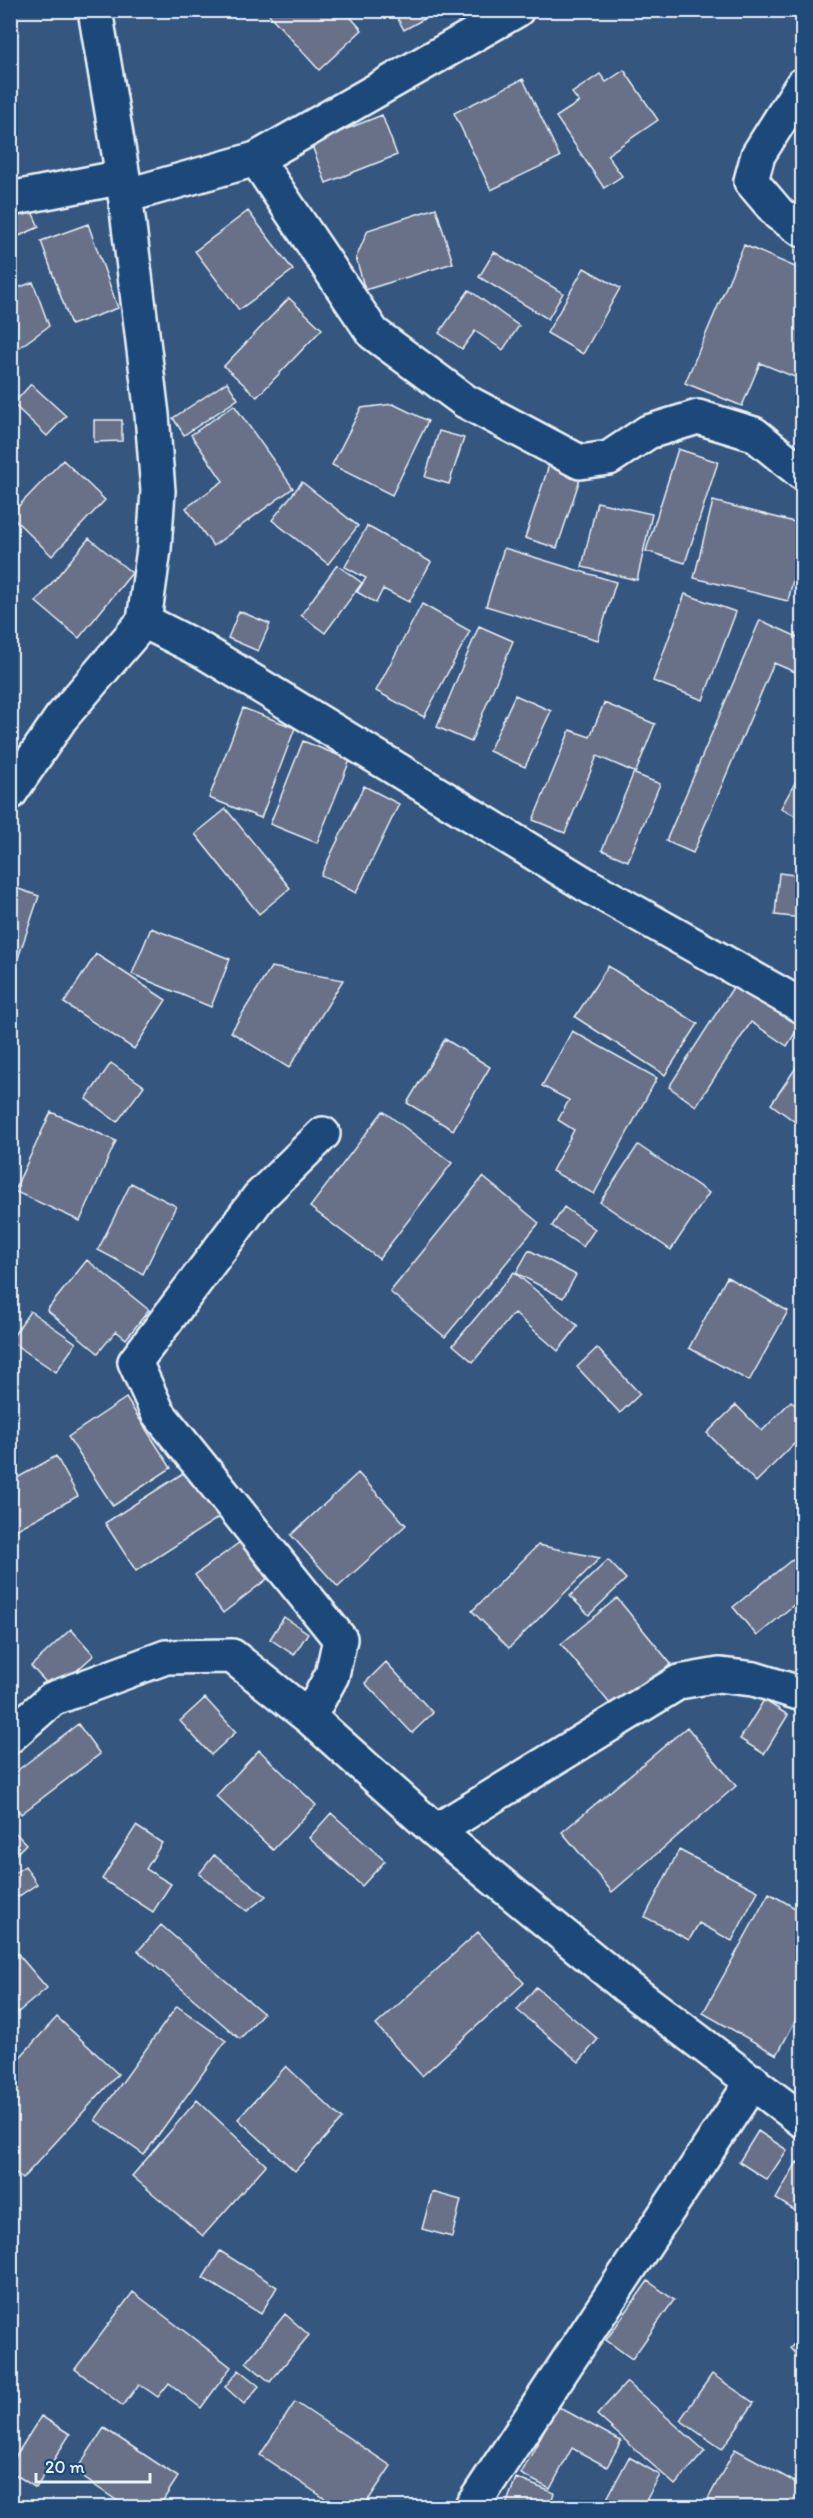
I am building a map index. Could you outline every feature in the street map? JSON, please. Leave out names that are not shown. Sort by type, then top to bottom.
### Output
[{"type":"street","points":[[10,793],[61,718],[144,621],[158,491],[152,415],[124,187],[95,10]]},
{"type":"street","points":[[10,199],[124,187],[256,159],[517,10]]},
{"type":"street","points":[[802,85],[758,155],[751,181],[779,214],[802,230]]},
{"type":"street","points":[[256,159],[373,333],[465,401],[580,462],[609,458],[648,432],[698,417],[754,434],[802,473]]},
{"type":"street","points":[[144,621],[203,651],[585,884],[802,1006]]},
{"type":"street","points":[[309,1717],[332,1675],[340,1639],[158,1413],[135,1362],[259,1197],[323,1134]]},
{"type":"street","points":[[12,1729],[51,1699],[166,1657],[232,1656],[309,1717],[436,1831],[628,1988],[802,2120]]},
{"type":"street","points":[[436,1831],[679,1682],[719,1675],[754,1679],[802,1694]]},
{"type":"street","points":[[471,2508],[753,2081]]},
{"type":"building","points":[[265,10],[344,10],[362,30],[319,70]]},
{"type":"building","points":[[393,10],[440,10],[404,30]]},
{"type":"building","points":[[624,70],[658,120],[607,155],[622,176],[604,188],[556,117],[579,102],[572,93],[600,74],[606,82]]},
{"type":"building","points":[[523,79],[560,157],[491,190],[454,113]]},
{"type":"building","points":[[382,115],[397,155],[326,183],[311,143]]},
{"type":"building","points":[[29,205],[39,227],[10,240],[10,214]]},
{"type":"building","points":[[436,208],[453,263],[365,290],[356,258],[368,230]]},
{"type":"building","points":[[248,211],[293,270],[239,310],[195,251]]},
{"type":"building","points":[[88,224],[118,308],[71,325],[41,241]]},
{"type":"building","points":[[744,245],[802,270],[802,380],[760,363],[742,406],[685,383]]},
{"type":"building","points":[[494,252],[563,293],[548,319],[479,277]]},
{"type":"building","points":[[584,268],[620,288],[583,354],[547,333]]},
{"type":"building","points":[[33,282],[49,326],[10,354],[10,291]]},
{"type":"building","points":[[469,290],[519,326],[503,350],[475,331],[462,349],[439,333]]},
{"type":"building","points":[[289,298],[322,329],[257,397],[224,366]]},
{"type":"building","points":[[227,382],[238,399],[184,435],[173,418]]},
{"type":"building","points":[[31,384],[66,416],[47,436],[13,404]]},
{"type":"building","points":[[393,404],[428,421],[392,495],[332,465],[361,408]]},
{"type":"building","points":[[234,405],[293,488],[213,546],[186,508],[223,481],[191,435]]},
{"type":"building","points":[[94,420],[122,420],[122,441],[94,442]]},
{"type":"building","points":[[439,431],[464,438],[449,484],[425,477]]},
{"type":"building","points":[[678,449],[718,462],[685,563],[646,551]]},
{"type":"building","points":[[63,460],[105,500],[52,556],[10,515]]},
{"type":"building","points":[[549,465],[581,476],[557,548],[525,538]]},
{"type":"building","points":[[302,482],[358,526],[328,564],[272,520]]},
{"type":"building","points":[[713,501],[802,524],[802,543],[788,601],[694,578]]},
{"type":"building","points":[[597,502],[652,514],[637,580],[582,567]]},
{"type":"building","points":[[367,526],[431,562],[409,602],[383,589],[376,603],[357,592],[366,578],[345,567]]},
{"type":"building","points":[[89,538],[132,573],[79,638],[36,602]]},
{"type":"building","points":[[504,548],[616,582],[598,640],[486,606]]},
{"type":"building","points":[[337,565],[362,583],[325,633],[301,615]]},
{"type":"building","points":[[685,594],[736,612],[703,700],[653,681]]},
{"type":"building","points":[[422,604],[470,631],[424,717],[376,691]]},
{"type":"building","points":[[239,611],[270,624],[258,651],[228,638]]},
{"type":"building","points":[[760,620],[802,639],[802,675],[774,663],[693,853],[666,841]]},
{"type":"building","points":[[479,626],[513,641],[471,742],[437,727]]},
{"type":"building","points":[[515,695],[551,711],[525,767],[489,751]]},
{"type":"building","points":[[604,703],[655,724],[635,774],[660,784],[628,861],[602,850],[634,772],[597,756],[565,833],[533,820],[570,730],[590,737]]},
{"type":"building","points":[[243,708],[295,728],[261,818],[209,798]]},
{"type":"building","points":[[303,741],[350,760],[317,843],[270,824]]},
{"type":"building","points":[[802,770],[802,820],[781,808]]},
{"type":"building","points":[[364,786],[399,804],[356,893],[321,875]]},
{"type":"building","points":[[226,809],[290,888],[259,914],[195,834]]},
{"type":"building","points":[[779,873],[802,876],[802,918],[775,915]]},
{"type":"building","points":[[10,886],[39,896],[14,970],[10,969]]},
{"type":"building","points":[[151,928],[230,959],[211,1007],[132,974]]},
{"type":"building","points":[[96,954],[166,1000],[134,1049],[64,1003]]},
{"type":"building","points":[[608,966],[698,1024],[665,1075],[575,1017]]},
{"type":"building","points":[[271,967],[343,980],[289,1068],[231,1032]]},
{"type":"building","points":[[739,978],[802,1022],[787,1046],[751,1022],[696,1106],[669,1087]]},
{"type":"building","points":[[572,1031],[657,1078],[594,1194],[552,1171],[574,1130],[558,1120],[569,1100],[542,1086]]},
{"type":"building","points":[[445,1039],[490,1067],[453,1130],[407,1103]]},
{"type":"building","points":[[802,1059],[802,1127],[771,1104]]},
{"type":"building","points":[[111,1063],[144,1086],[117,1122],[86,1099]]},
{"type":"building","points":[[383,1111],[452,1163],[379,1259],[310,1207]]},
{"type":"building","points":[[51,1112],[116,1141],[80,1221],[14,1191]]},
{"type":"building","points":[[638,1145],[709,1193],[671,1250],[600,1202]]},
{"type":"building","points":[[483,1177],[539,1223],[445,1337],[390,1292]]},
{"type":"building","points":[[131,1183],[176,1206],[143,1274],[98,1250]]},
{"type":"building","points":[[564,1207],[595,1229],[583,1247],[552,1226]]},
{"type":"building","points":[[529,1250],[576,1275],[563,1298],[516,1273]]},
{"type":"building","points":[[87,1260],[149,1310],[126,1339],[116,1331],[98,1353],[47,1310]]},
{"type":"building","points":[[514,1272],[578,1326],[558,1351],[514,1313],[473,1362],[453,1345]]},
{"type":"building","points":[[727,1277],[788,1311],[749,1381],[689,1348]]},
{"type":"building","points":[[30,1311],[76,1343],[56,1372],[10,1341]]},
{"type":"building","points":[[597,1348],[640,1394],[620,1413],[577,1367]]},
{"type":"building","points":[[126,1398],[171,1468],[113,1506],[68,1437]]},
{"type":"building","points":[[791,1401],[802,1412],[802,1436],[756,1482],[707,1433],[736,1405],[762,1431]]},
{"type":"building","points":[[56,1456],[78,1496],[10,1533],[10,1482]]},
{"type":"building","points":[[191,1468],[221,1516],[136,1571],[105,1523]]},
{"type":"building","points":[[358,1473],[406,1525],[338,1587],[291,1535]]},
{"type":"building","points":[[240,1542],[267,1579],[223,1613],[195,1575]]},
{"type":"building","points":[[538,1545],[600,1558],[509,1648],[472,1611]]},
{"type":"building","points":[[794,1558],[802,1568],[802,1598],[757,1636],[733,1607]]},
{"type":"building","points":[[608,1560],[626,1579],[589,1615],[570,1596]]},
{"type":"building","points":[[617,1598],[671,1664],[615,1710],[561,1644]]},
{"type":"building","points":[[284,1617],[308,1633],[294,1655],[270,1639]]},
{"type":"building","points":[[71,1629],[94,1655],[54,1691],[31,1666]]},
{"type":"building","points":[[386,1662],[433,1713],[412,1733],[365,1683]]},
{"type":"building","points":[[205,1698],[236,1732],[211,1755],[180,1721]]},
{"type":"building","points":[[764,1700],[788,1715],[764,1754],[740,1739]]},
{"type":"building","points":[[78,1724],[100,1754],[21,1814],[10,1800],[10,1776]]},
{"type":"building","points":[[687,1727],[736,1786],[612,1892],[562,1832]]},
{"type":"building","points":[[259,1750],[316,1805],[273,1850],[216,1796]]},
{"type":"building","points":[[331,1813],[385,1861],[362,1886],[309,1838]]},
{"type":"building","points":[[136,1826],[162,1843],[146,1869],[171,1884],[153,1912],[102,1879]]},
{"type":"building","points":[[10,1827],[26,1844],[10,1860]]},
{"type":"building","points":[[679,1850],[758,1891],[732,1941],[699,1923],[689,1940],[645,1917]]},
{"type":"building","points":[[214,1855],[266,1896],[247,1911],[199,1874]]},
{"type":"building","points":[[25,1866],[37,1884],[10,1902],[10,1876]]},
{"type":"building","points":[[769,1893],[802,1912],[802,2008],[777,2055],[703,2013]]},
{"type":"building","points":[[161,1925],[263,2013],[240,2039],[138,1951]]},
{"type":"building","points":[[478,1932],[524,1983],[422,2076],[376,2025]]},
{"type":"building","points":[[10,1947],[47,1988],[10,2019]]},
{"type":"building","points":[[536,1987],[598,2039],[579,2062],[517,2010]]},
{"type":"building","points":[[177,2006],[226,2041],[144,2155],[95,2120]]},
{"type":"building","points":[[57,2017],[118,2074],[22,2179],[10,2169],[10,2068]]},
{"type":"building","points":[[286,2066],[342,2119],[295,2171],[238,2119]]},
{"type":"building","points":[[197,2100],[266,2165],[203,2236],[132,2176]]},
{"type":"building","points":[[758,2131],[787,2150],[767,2180],[739,2162]]},
{"type":"building","points":[[797,2162],[802,2165],[802,2215],[776,2199]]},
{"type":"building","points":[[432,2192],[461,2200],[452,2237],[422,2229]]},
{"type":"building","points":[[220,2251],[277,2287],[261,2314],[203,2278]]},
{"type":"building","points":[[648,2281],[674,2300],[632,2359],[606,2340]]},
{"type":"building","points":[[133,2292],[231,2367],[201,2408],[169,2383],[158,2397],[139,2384],[123,2406],[75,2369]]},
{"type":"building","points":[[285,2314],[309,2335],[270,2382],[246,2362]]},
{"type":"building","points":[[802,2336],[802,2361],[790,2348]]},
{"type":"building","points":[[239,2370],[259,2386],[244,2404],[225,2387]]},
{"type":"building","points":[[712,2374],[754,2403],[722,2449],[680,2420]]},
{"type":"building","points":[[627,2382],[705,2451],[675,2485],[597,2415]]},
{"type":"building","points":[[295,2402],[391,2466],[363,2508],[339,2508],[260,2455]]},
{"type":"building","points":[[557,2406],[621,2441],[607,2467],[572,2448],[550,2489],[521,2474]]},
{"type":"building","points":[[41,2416],[70,2434],[36,2488],[10,2471],[10,2465]]},
{"type":"building","points":[[104,2428],[178,2477],[158,2508],[128,2508],[75,2472]]},
{"type":"building","points":[[735,2449],[802,2486],[802,2500],[799,2508],[724,2508],[708,2499]]},
{"type":"building","points":[[629,2457],[660,2475],[642,2508],[602,2508]]},
{"type":"building","points":[[516,2478],[554,2493],[549,2508],[505,2508]]}]
